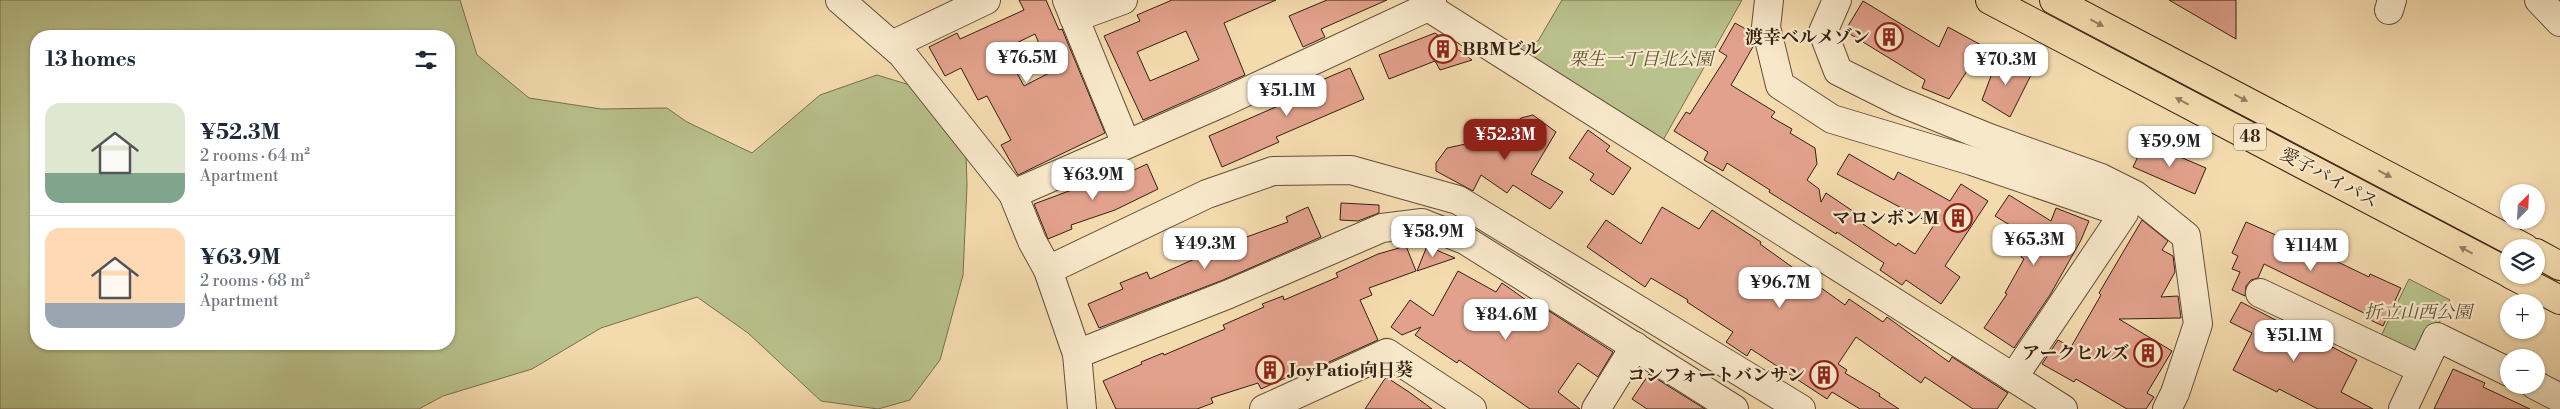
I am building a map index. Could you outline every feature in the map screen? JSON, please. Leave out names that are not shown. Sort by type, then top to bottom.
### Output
[{"type":"highway","name":"愛子バイパス","points":[[1990,0],[2500,268]]},
{"type":"highway","name":"愛子バイパス","points":[[2054,0],[2508,239]]},
{"type":"highway","points":[[2545,258],[2560,266]]},
{"type":"highway","points":[[2529,284],[2560,300]]},
{"type":"street","points":[[840,0],[902,54],[1013,194],[1032,242],[1048,270],[1078,354],[1082,409]]},
{"type":"street","points":[[892,45],[986,0]]},
{"type":"street","points":[[1123,0],[1070,9],[1126,144]]},
{"type":"street","points":[[1769,0],[1766,27],[1780,85],[1832,119],[1972,161],[2124,213],[2013,378]]},
{"type":"street","points":[[1837,0],[1823,32],[1838,71],[1916,108],[1989,138],[2109,182],[2136,195],[2186,236],[2198,324],[2167,409]]},
{"type":"street","points":[[2539,0],[2560,22]]},
{"type":"street","points":[[1013,194],[1224,102],[1430,4],[2063,409]]},
{"type":"street","points":[[1048,270],[1207,194],[1273,170],[1351,170],[1458,200],[1801,409]]},
{"type":"street","points":[[1078,354],[1229,294],[1382,228],[1422,223],[1465,240],[1734,409]]},
{"type":"street","points":[[2260,293],[2421,369]]},
{"type":"street","points":[[2403,409],[2437,336],[2500,368]]},
{"type":"street","points":[[1596,409],[1635,346]]},
{"type":"street","points":[[1264,409],[1387,353],[1472,409]]},
{"type":"street","points":[[2545,390],[2560,398]]},
{"type":"green space","points":[[0,0],[460,0],[477,55],[529,98],[601,109],[667,108],[687,122],[752,153],[820,95],[877,75],[946,96],[965,122],[967,186],[963,275],[940,360],[910,400],[878,409],[821,401],[748,333],[697,297],[601,328],[532,369],[443,396],[419,409],[0,409]]},
{"type":"green space","name":"栗生一丁目北公園","points":[[1562,0],[1742,0],[1662,142],[1512,49],[1538,41]]},
{"type":"green space","name":"折立山西公園","points":[[2409,279],[2450,300],[2424,354],[2378,342]]},
{"type":"building","points":[[1019,0],[1046,0],[1059,30],[1062,29],[1105,133],[1018,175],[1001,145],[1011,140],[987,96],[978,100],[961,68],[945,76],[929,47],[957,33],[960,39],[1024,10]],"holes":[[[1035,34],[1051,72],[1024,86],[1004,49]]]},
{"type":"building","points":[[1172,0],[1276,0],[1224,23],[1245,75],[1143,120],[1104,36],[1140,21],[1137,15]],"holes":[[[1186,31],[1199,60],[1150,81],[1137,52]]]},
{"type":"building","points":[[1327,0],[1387,0],[1321,29],[1325,37],[1303,47],[1289,16]]},
{"type":"building","points":[[2169,0],[2236,0],[2236,39]]},
{"type":"building","points":[[1863,1],[1939,47],[1948,27],[1983,46],[1949,99],[1922,88],[1925,80],[1845,31]]},
{"type":"building","points":[[1735,23],[1751,32],[1754,45],[1731,85],[1775,112],[1771,117],[1792,129],[1790,133],[1815,148],[1817,164],[1807,180],[1819,189],[1821,202],[1826,193],[1866,220],[1863,224],[1896,246],[1898,243],[1915,254],[1934,225],[1837,174],[1849,154],[1894,180],[1898,172],[1950,201],[1961,184],[1988,201],[1945,266],[1960,277],[1941,304],[1906,280],[1902,285],[1880,270],[1884,263],[1837,232],[1836,234],[1769,192],[1770,190],[1727,163],[1723,171],[1704,160],[1708,152],[1674,131],[1686,112],[1690,114],[1727,56],[1719,51]]},
{"type":"building","points":[[1435,33],[1472,60],[1440,70],[1435,61],[1389,79],[1379,55]]},
{"type":"building","points":[[1999,55],[2032,73],[2010,117],[1982,100]]},
{"type":"building","points":[[1350,68],[1364,99],[1276,137],[1279,142],[1222,167],[1209,136],[1285,103],[1282,97]]},
{"type":"building","points":[[1533,115],[1556,132],[1531,174],[1563,192],[1550,209],[1513,185],[1507,193],[1481,175],[1473,191],[1436,171],[1436,163],[1447,148],[1475,142],[1485,150],[1521,118]]},
{"type":"building","points":[[1588,130],[1610,146],[1606,151],[1631,168],[1613,195],[1590,180],[1594,174],[1569,158]]},
{"type":"building","points":[[2145,142],[2206,168],[2195,194],[2133,167]]},
{"type":"building","points":[[1147,164],[1158,189],[1115,210],[1071,225],[1072,229],[1048,239],[1034,204],[1104,178],[1106,183]]},
{"type":"building","points":[[2009,195],[2051,221],[2056,208],[2089,221],[2081,240],[2050,295],[2014,348],[1984,328],[2007,294],[2005,293],[2024,259],[2021,257],[2031,238],[1995,216]]},
{"type":"building","points":[[1341,203],[1379,205],[1379,213],[1358,221],[1340,220]]},
{"type":"building","points":[[1308,207],[1321,237],[1223,280],[1099,328],[1088,304],[1123,289],[1120,283],[1147,272],[1150,279],[1230,243],[1288,222],[1286,217]]},
{"type":"building","points":[[1662,207],[1699,229],[1712,210],[1761,242],[1760,244],[1845,305],[1849,299],[1883,322],[1887,317],[1949,362],[1952,357],[2008,393],[1997,409],[1973,409],[1925,377],[1921,383],[1856,337],[1838,364],[1847,370],[1845,373],[1880,394],[1879,396],[1899,409],[1860,409],[1832,392],[1827,399],[1751,349],[1747,356],[1726,342],[1733,332],[1687,302],[1688,300],[1651,278],[1645,287],[1587,247],[1606,220],[1641,244]]},
{"type":"building","points":[[2142,220],[2168,241],[2162,250],[2173,256],[2175,272],[2161,297],[2178,296],[2181,318],[2119,319],[2172,351],[2147,393],[2154,397],[2146,409],[2127,409],[2076,379],[2074,382],[2042,364],[2058,340],[2071,347],[2101,295],[2099,293]]},
{"type":"building","points":[[2246,222],[2285,239],[2286,237],[2369,277],[2370,274],[2401,288],[2383,326],[2364,317],[2366,314],[2264,264],[2258,278],[2251,280],[2246,286],[2245,296],[2232,290],[2240,272],[2232,269],[2238,256],[2232,253]]},
{"type":"building","points":[[1406,246],[1416,271],[1369,288],[1372,295],[1360,300],[1378,340],[1309,371],[1304,373],[1303,370],[1261,389],[1258,383],[1211,398],[1213,403],[1197,409],[1116,409],[1103,381],[1142,364],[1141,362],[1163,353],[1164,355],[1225,329],[1223,325],[1264,307],[1262,304],[1283,296],[1284,300],[1338,277],[1336,273],[1378,254]]},
{"type":"building","points":[[1427,246],[1455,258],[1417,271]]},
{"type":"building","points":[[1458,271],[1496,292],[1502,283],[1536,307],[1538,304],[1613,352],[1598,377],[1578,363],[1558,392],[1580,409],[1530,409],[1459,360],[1457,363],[1415,335],[1421,327],[1402,335],[1391,327],[1410,300],[1433,316]]},
{"type":"building","points":[[2241,302],[2291,328],[2292,326],[2316,337],[2357,360],[2341,392],[2373,409],[2318,409],[2279,389],[2277,392],[2233,370],[2252,333],[2230,322]]},
{"type":"building","points":[[2453,369],[2485,383],[2483,387],[2530,409],[2434,409]]},
{"type":"building","points":[[1649,374],[1705,409],[1647,409],[1632,399]]},
{"type":"building","points":[[1386,377],[1409,392],[1432,409],[1365,409]]},
{"type":"place","name":"渡幸ベルメゾン","points":[[1889,37]]},
{"type":"place","name":"BBMビル","points":[[1443,49]]},
{"type":"place","name":"マロンボンM","points":[[1958,218]]},
{"type":"place","name":"アークヒルズ","points":[[2148,353]]},
{"type":"place","name":"JoyPatio向日葵","points":[[1270,370]]},
{"type":"place","name":"コンフォートバンサン","points":[[1824,375]]}]
